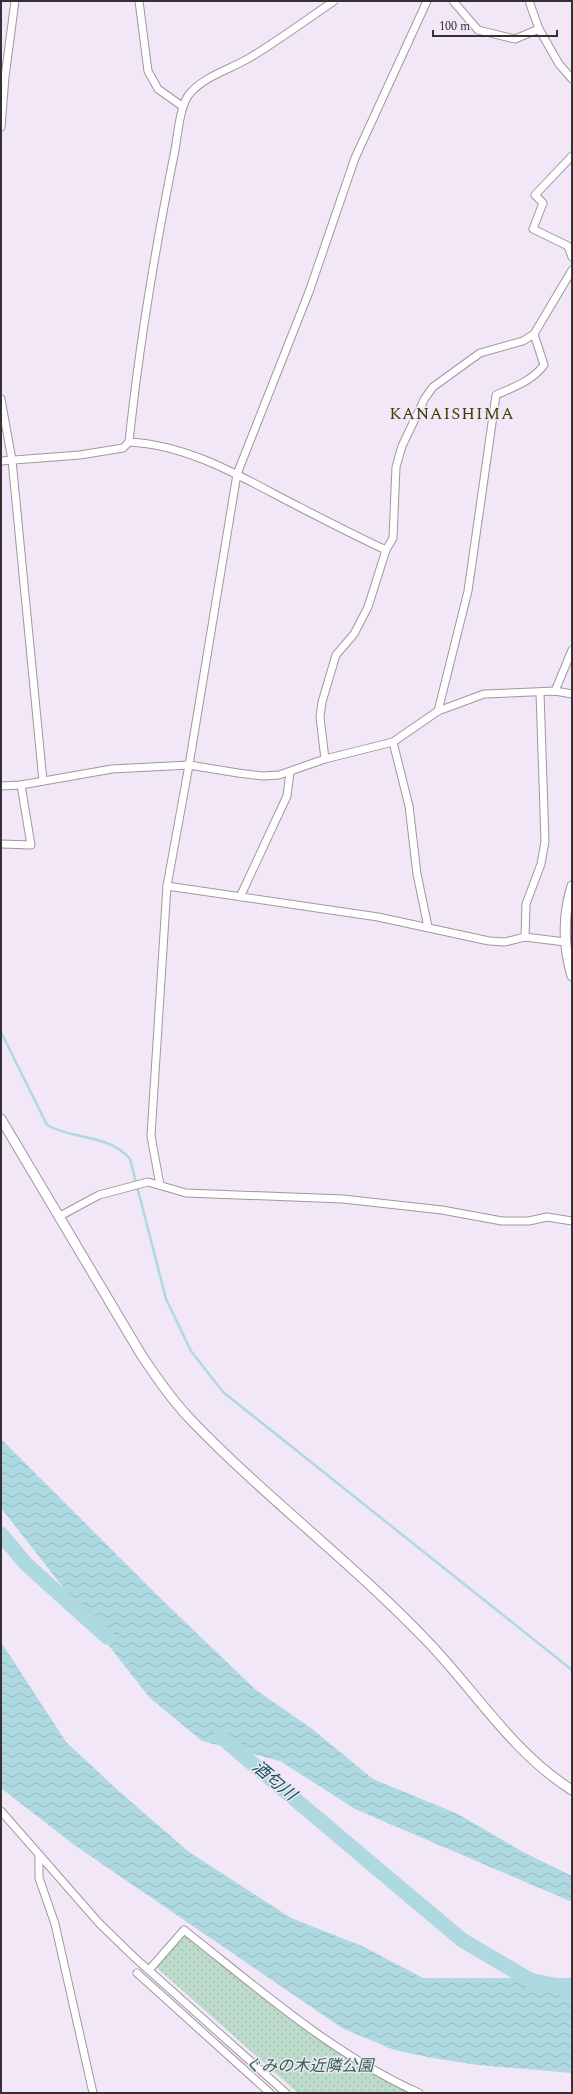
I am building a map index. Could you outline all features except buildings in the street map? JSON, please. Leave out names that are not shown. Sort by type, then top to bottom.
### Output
[{"type":"street","points":[[1,127],[5,77],[15,1]]},
{"type":"street","points":[[139,1],[148,71],[158,89],[182,106]]},
{"type":"street","points":[[1,461],[80,454],[123,448],[129,442],[136,372],[163,211],[180,125],[182,106],[190,92],[204,81],[250,57],[334,1]]},
{"type":"street","points":[[160,1185],[151,1136],[167,886],[189,765],[237,474],[309,292],[355,158],[427,1]]},
{"type":"street","points":[[453,1],[478,30],[515,39],[539,29]]},
{"type":"street","points":[[529,1],[539,29],[559,64],[572,79]]},
{"type":"street","points":[[572,156],[535,195],[543,203],[533,229],[568,246],[572,257]]},
{"type":"street","points":[[325,759],[320,717],[328,682],[336,655],[354,634],[368,607],[386,550],[393,538],[396,467],[402,446],[425,398],[433,387],[480,353],[523,341],[534,334],[572,270]]},
{"type":"street","points":[[438,711],[468,591],[496,395],[524,383],[537,374],[544,365],[534,334]]},
{"type":"street","points":[[1,399],[12,460],[43,781]]},
{"type":"street","points":[[129,442],[152,443],[177,449],[237,474],[350,534],[386,550]]},
{"type":"street","points":[[555,691],[572,650]]},
{"type":"street","points":[[1,786],[21,785],[112,769],[189,765],[263,776],[290,772],[325,759],[393,742],[438,711],[484,694],[540,693],[555,691],[572,694]]},
{"type":"street","points":[[525,937],[526,904],[541,864],[545,841],[540,693]]},
{"type":"street","points":[[393,742],[409,806],[417,874],[428,927]]},
{"type":"street","points":[[240,897],[287,796],[290,772]]},
{"type":"street","points":[[1,844],[31,845],[21,785]]},
{"type":"street","points":[[167,886],[378,917],[489,941],[505,942],[525,937],[565,942]]},
{"type":"street","points":[[572,886],[565,922],[565,942],[572,976]]},
{"type":"street","points":[[1,1119],[142,1356],[190,1420],[429,1642],[501,1728],[532,1758],[572,1790]]},
{"type":"street","points":[[60,1216],[98,1195],[148,1182],[186,1193],[343,1199],[442,1210],[502,1220],[530,1221],[547,1217],[572,1221]]},
{"type":"street","points":[[1,1812],[99,1923],[286,2093]]},
{"type":"street","points":[[39,1855],[39,1878],[55,1924],[93,2093]]},
{"type":"street","points":[[149,1970],[184,1930],[313,2030],[348,2054],[419,2093]]},
{"type":"street","points":[[137,1973],[270,2093]]},
{"type":"green space","name":"ぐみの木近隣公園","points":[[187,1936],[316,2037],[356,2062],[414,2093],[298,2093],[156,1967],[181,1937]]},
{"type":"water","points":[[1,1439],[158,1596],[256,1690],[311,1728],[373,1779],[458,1814],[523,1852],[572,1876],[572,1902],[355,1809],[280,1761],[202,1741],[149,1697],[1,1508]]},
{"type":"water","points":[[1,1642],[66,1742],[121,1793],[189,1852],[291,1918],[362,1946],[423,1978],[572,1978],[572,2073],[478,2065],[433,2058],[394,2050],[342,2028],[73,1844],[1,1788]]},
{"type":"waterway","points":[[1,1032],[47,1125],[57,1130],[112,1145],[130,1159],[166,1299],[191,1351],[223,1392],[572,1670]]},
{"type":"waterway","name":"酒匂川","points":[[1,1534],[26,1564],[107,1637]]},
{"type":"waterway","name":"酒匂川","points":[[221,1737],[462,1940],[530,1980],[572,1989]]},
{"type":"district","name":"KANAISHIMA","points":[[452,414]]}]
